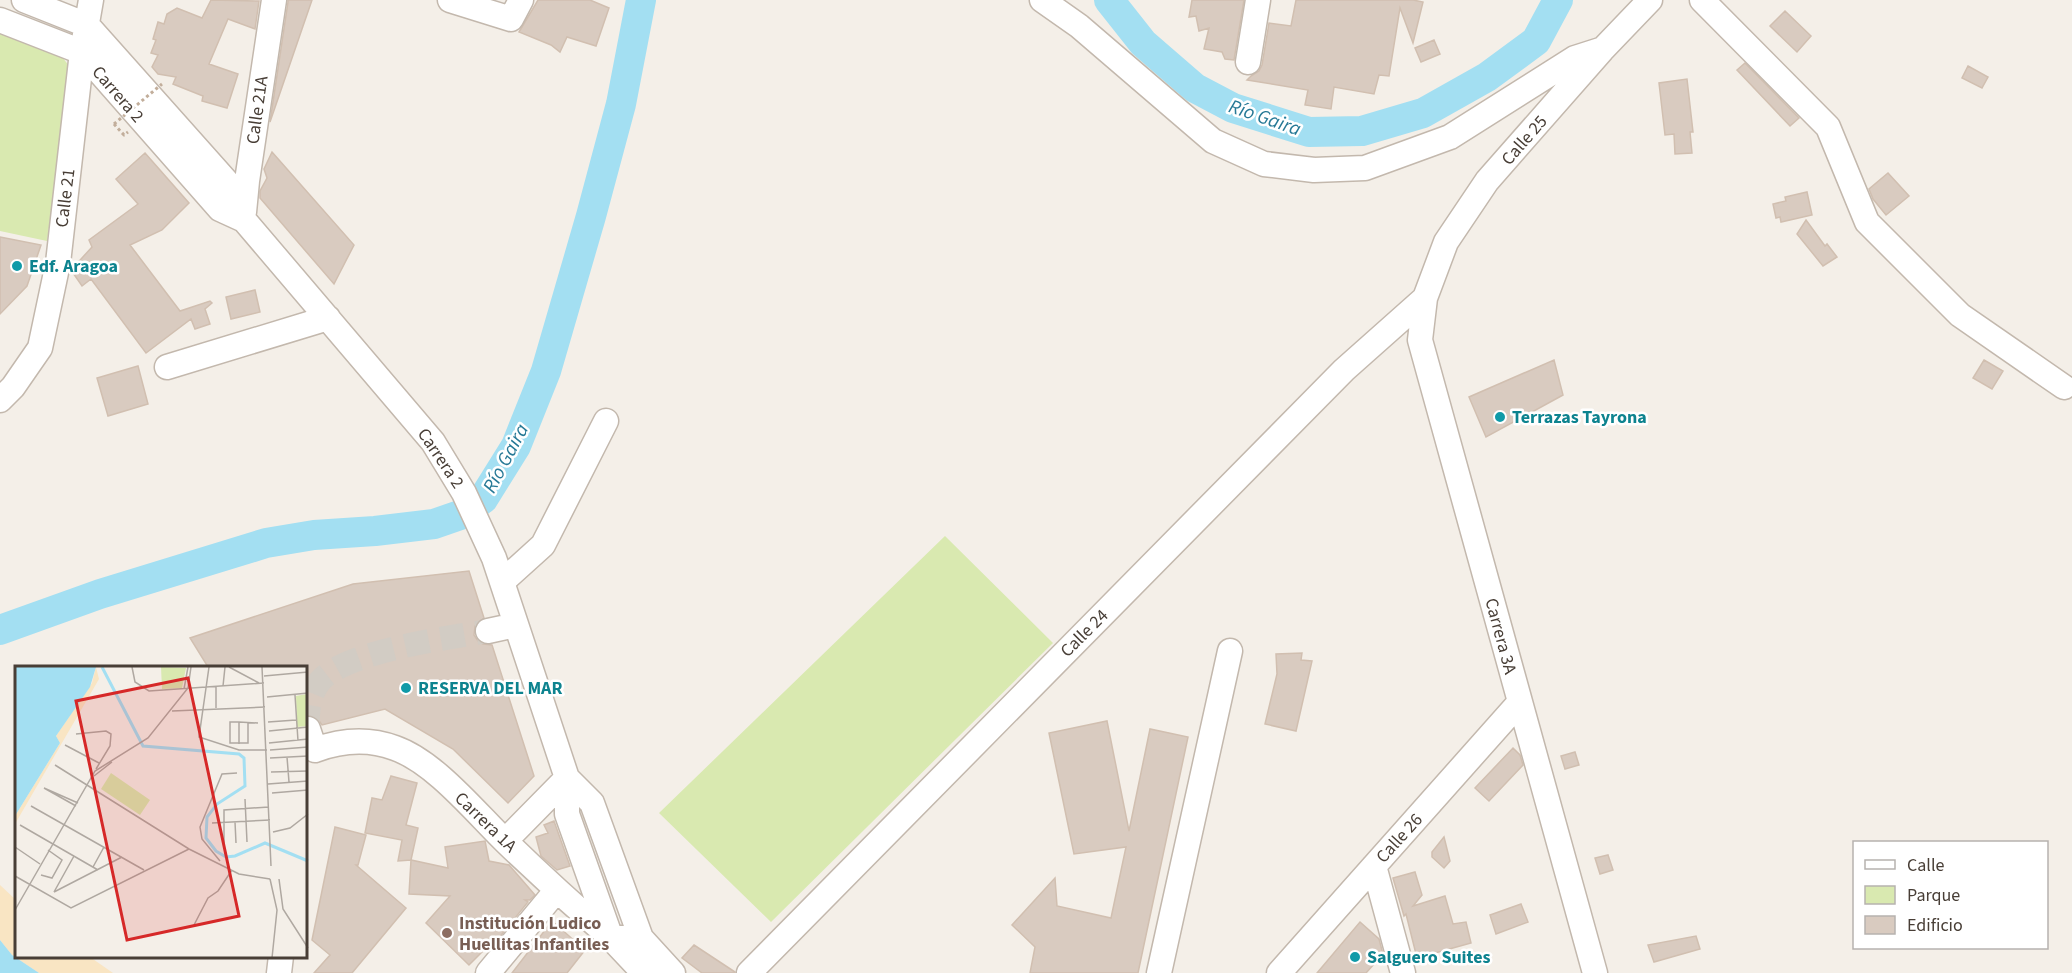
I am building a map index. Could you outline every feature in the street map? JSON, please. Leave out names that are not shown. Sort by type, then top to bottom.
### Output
[{"type":"street","name":"Carrera 2","points":[[24,0],[87,25],[234,190],[244,220],[433,442],[464,493],[494,558],[567,778],[567,814],[611,938],[644,973]]},
{"type":"street","name":"Calle 21","points":[[7,394],[40,348],[58,263],[82,52],[91,0]]},
{"type":"street","name":"Calle 21A","points":[[244,220],[247,181],[274,0]]},
{"type":"street","points":[[450,0],[516,9]]},
{"type":"street","points":[[1042,0],[1079,26],[1213,141],[1264,164],[1314,170],[1365,168],[1450,136],[1575,58],[1602,50]]},
{"type":"street","points":[[1248,62],[1258,0]]},
{"type":"street","name":"Calle 25","points":[[1425,298],[1446,242],[1487,181],[1602,50],[1650,0]]},
{"type":"street","points":[[1702,0],[1828,127],[1867,222],[1960,315],[2064,387]]},
{"type":"street","name":"Carrera 2","points":[[0,20],[82,52],[220,209],[244,220]]},
{"type":"street","name":"Carrera 3A","points":[[1425,298],[1420,340],[1595,973]]},
{"type":"street","name":"Calle 24","points":[[748,973],[1344,370],[1425,298]]},
{"type":"street","points":[[166,367],[328,318]]},
{"type":"street","points":[[502,582],[543,545],[606,421]]},
{"type":"street","points":[[488,631],[516,625]]},
{"type":"street","points":[[1159,973],[1230,651]]},
{"type":"street","name":"Calle 26","points":[[1280,973],[1519,703]]},
{"type":"street","name":"Carrera 1A","points":[[310,750],[336,742],[365,740],[397,748],[430,767],[556,891],[611,938]]},
{"type":"street","name":"Carrera 2","points":[[567,778],[592,803],[641,938],[673,973]]},
{"type":"street","points":[[505,841],[567,778]]},
{"type":"street","points":[[1374,866],[1403,973]]},
{"type":"street","points":[[488,973],[556,891]]},
{"type":"street","points":[[611,938],[641,938]]},
{"type":"street","points":[[279,973],[281,958]]},
{"type":"path","points":[[114,124],[162,84]]},
{"type":"green space","points":[[0,31],[60,54],[72,70],[47,241],[0,231]]},
{"type":"green space","points":[[945,536],[1053,643],[771,922],[659,813]]},
{"type":"sand","points":[[0,885],[15,899],[15,957],[0,940]]},
{"type":"sand","points":[[16,958],[91,958],[113,973],[39,973]]},
{"type":"water","points":[[0,940],[15,958],[39,973],[0,973]]},
{"type":"building","points":[[211,0],[259,1],[255,29],[228,19],[209,64],[238,74],[227,108],[202,101],[203,96],[173,84],[176,77],[158,74],[152,67],[158,55],[151,53],[156,40],[153,39],[158,22],[164,24],[167,14],[177,8],[202,18]]},
{"type":"building","points":[[288,0],[312,0],[270,122],[288,2]]},
{"type":"building","points":[[538,0],[590,0],[609,8],[596,46],[567,37],[560,52],[551,45],[519,32]]},
{"type":"building","points":[[1192,0],[1244,0],[1234,60],[1225,59],[1222,52],[1204,49],[1209,28],[1199,31],[1196,16],[1189,17]]},
{"type":"building","points":[[1296,0],[1413,0],[1423,2],[1413,43],[1400,8],[1389,76],[1379,75],[1374,94],[1334,87],[1331,109],[1305,105],[1308,90],[1247,80],[1259,71],[1262,65],[1269,23],[1291,26]]},
{"type":"building","points":[[1785,11],[1811,36],[1797,52],[1770,26]]},
{"type":"building","points":[[1434,40],[1440,54],[1421,62],[1415,48]]},
{"type":"building","points":[[1745,63],[1799,118],[1790,126],[1737,70]]},
{"type":"building","points":[[1968,66],[1988,77],[1982,88],[1962,78]]},
{"type":"building","points":[[1687,79],[1693,132],[1690,132],[1692,153],[1675,154],[1674,134],[1665,135],[1659,83]]},
{"type":"building","points":[[272,152],[354,245],[334,284],[260,198],[260,191],[267,178],[264,169]]},
{"type":"building","points":[[145,153],[189,203],[162,230],[130,245],[180,311],[210,301],[212,303],[205,309],[210,324],[195,329],[191,319],[146,353],[91,279],[82,286],[71,270],[92,247],[89,240],[138,204],[116,179]]},
{"type":"building","points":[[1888,173],[1909,196],[1886,215],[1873,199],[1869,189]]},
{"type":"building","points":[[1807,192],[1812,215],[1781,222],[1780,217],[1776,218],[1773,204],[1786,201],[1785,197]]},
{"type":"building","points":[[1806,220],[1825,246],[1827,244],[1837,257],[1823,266],[1797,234]]},
{"type":"building","name":"Edf. Aragoa","points":[[0,237],[41,245],[27,286],[0,314]]},
{"type":"building","points":[[255,290],[260,312],[231,319],[226,297]]},
{"type":"building","name":"Terrazas Tayrona","points":[[1554,360],[1563,395],[1486,437],[1469,397]]},
{"type":"building","points":[[1984,360],[2003,371],[1992,389],[1973,378]]},
{"type":"building","points":[[138,366],[148,404],[108,416],[97,378]]},
{"type":"building","name":"RESERVA DEL MAR","points":[[469,571],[484,618],[475,626],[474,635],[483,644],[492,645],[534,776],[508,803],[453,749],[385,709],[322,725],[317,718],[308,716],[308,666],[207,666],[190,638],[353,584]]},
{"type":"building","points":[[1302,653],[1301,660],[1312,661],[1296,731],[1265,724],[1277,674],[1276,654]]},
{"type":"building","points":[[1107,721],[1129,831],[1150,729],[1188,737],[1138,973],[1030,973],[1035,947],[1012,925],[1055,878],[1057,906],[1111,918],[1126,847],[1074,854],[1049,733]]},
{"type":"building","points":[[1513,748],[1520,755],[1523,765],[1489,801],[1475,788]]},
{"type":"building","points":[[1575,752],[1579,765],[1565,769],[1561,756]]},
{"type":"building","points":[[391,776],[417,783],[406,825],[418,828],[411,860],[398,861],[402,840],[365,833],[372,798],[382,800]]},
{"type":"building","points":[[554,821],[570,866],[557,870],[541,856],[536,837],[548,833],[544,825]]},
{"type":"building","points":[[335,827],[366,835],[358,865],[356,865],[406,908],[352,973],[314,973],[330,955],[312,940]]},
{"type":"building","points":[[1444,837],[1450,861],[1444,868],[1432,857],[1432,852]]},
{"type":"building","points":[[485,841],[489,861],[509,865],[535,895],[530,900],[525,900],[528,902],[489,950],[486,948],[469,965],[426,923],[450,896],[409,894],[411,860],[448,868],[445,847]]},
{"type":"building","points":[[1608,855],[1613,870],[1600,874],[1595,858]]},
{"type":"building","points":[[1415,872],[1422,895],[1413,906],[1445,896],[1453,924],[1466,922],[1471,943],[1417,958],[1406,914],[1404,916],[1393,878]]},
{"type":"building","points":[[1521,904],[1528,922],[1496,934],[1490,915]]},
{"type":"building","points":[[552,921],[585,950],[567,973],[512,973]]},
{"type":"building","name":"Salguero Suites","points":[[1360,922],[1379,939],[1383,954],[1366,973],[1317,973]]},
{"type":"building","points":[[1696,936],[1700,949],[1654,962],[1648,945]]},
{"type":"building","points":[[694,945],[735,973],[702,973],[682,958]]},
{"type":"waterway","name":"Río Gaira","points":[[0,630],[100,594],[266,543],[314,535],[434,524],[460,515],[483,499],[516,446],[546,371],[621,104],[641,0]]},
{"type":"waterway","name":"Río Gaira","points":[[1109,0],[1143,43],[1195,88],[1233,108],[1309,132],[1362,131],[1423,113],[1487,77],[1536,41],[1558,0]]},
{"type":"tunnel","points":[[308,729],[308,710],[313,692],[320,681],[333,671],[352,662],[399,647],[488,631]]},
{"type":"place","name":"Edf. Aragoa","points":[[17,266]]},
{"type":"place","name":"Terrazas Tayrona","points":[[1500,417]]},
{"type":"place","name":"RESERVA DEL MAR","points":[[406,688]]},
{"type":"place","name":"Institución Ludico Huellitas Infantiles","points":[[447,933]]},
{"type":"place","name":"Salguero Suites","points":[[1355,957]]}]
